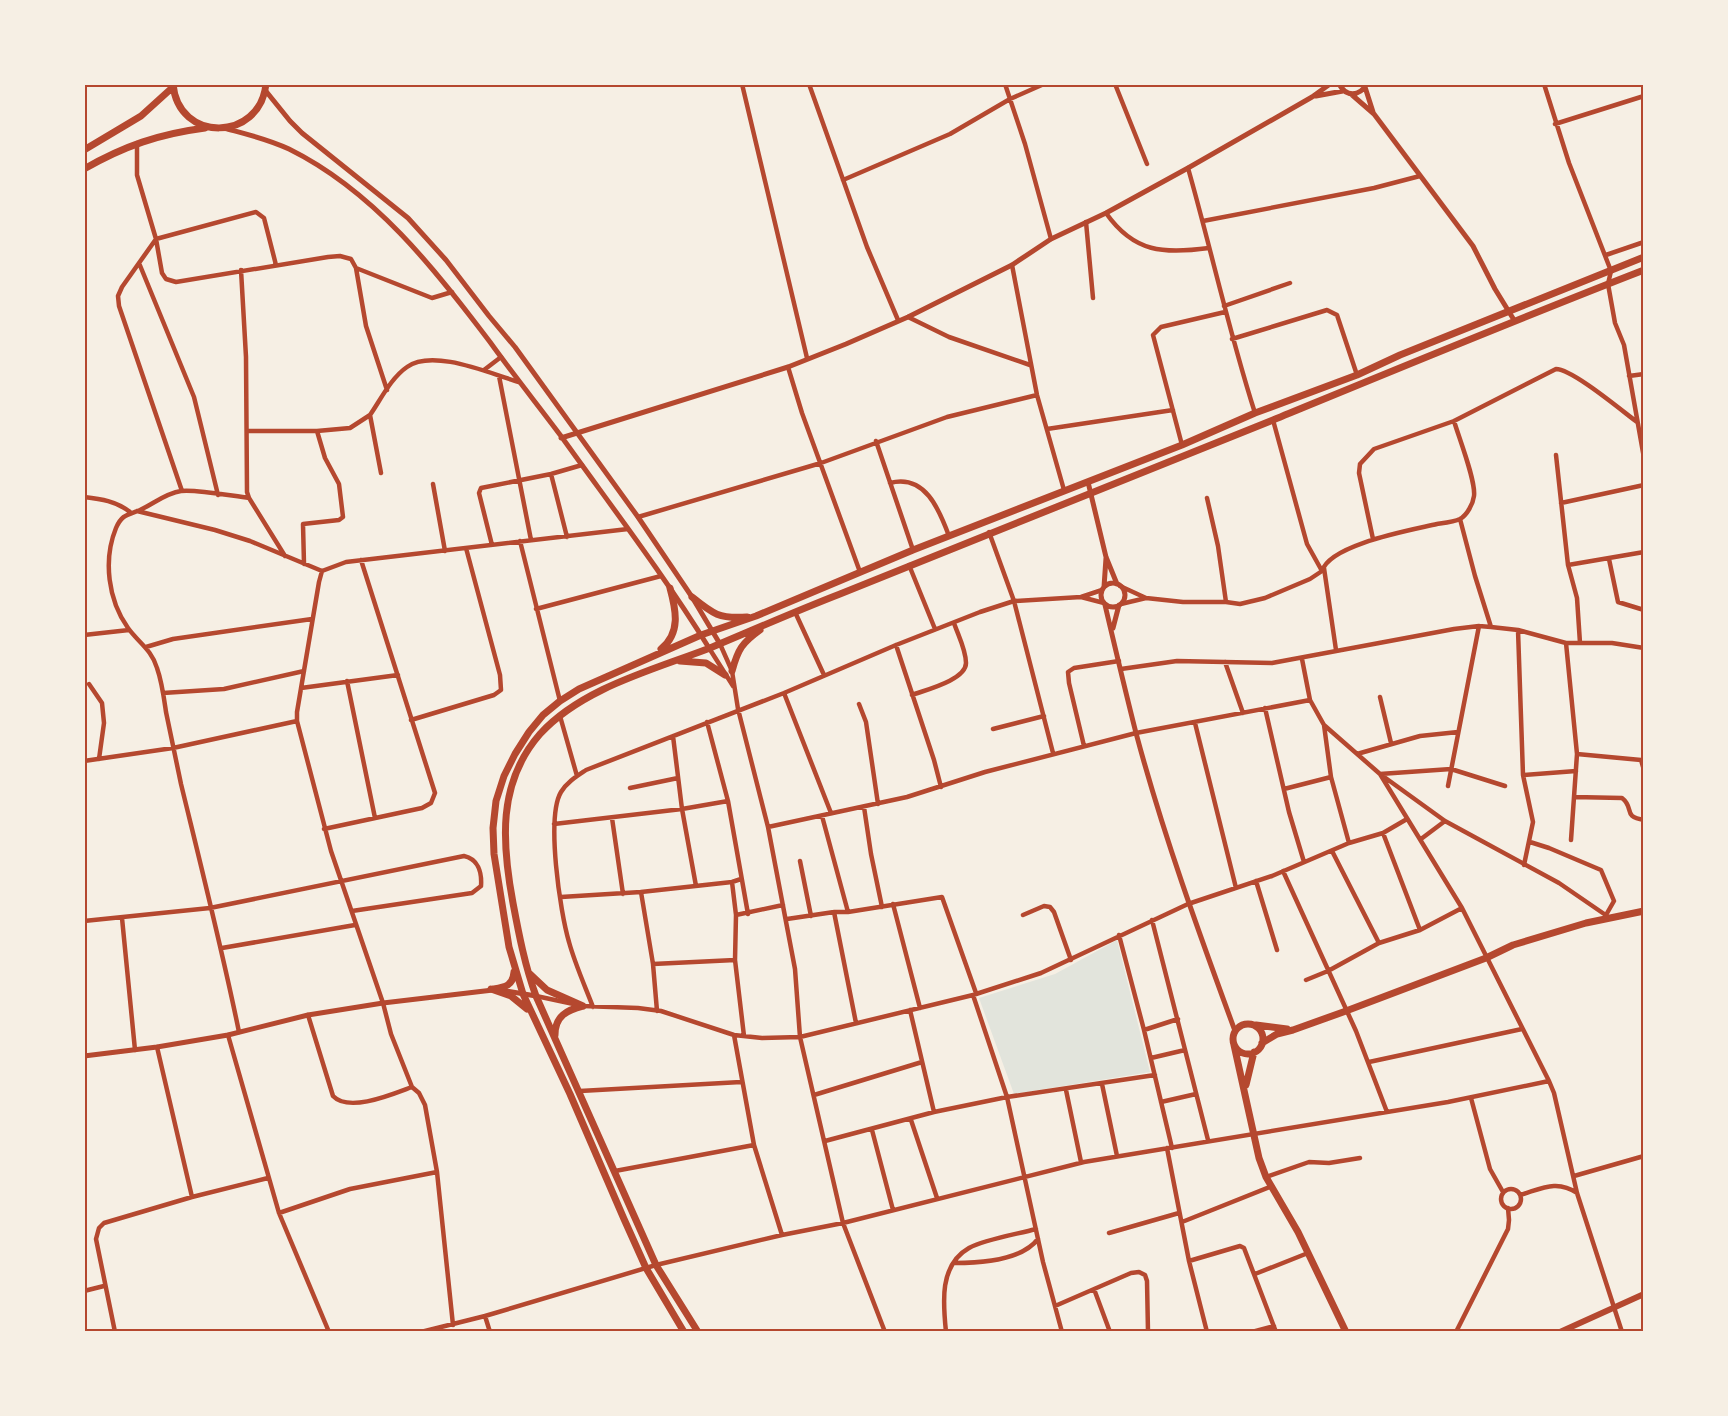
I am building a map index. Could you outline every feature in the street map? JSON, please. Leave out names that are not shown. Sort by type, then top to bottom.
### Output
[{"type":"main road","points":[[84,150],[141,116],[172,85],[180,108],[188,117],[208,127]]},
{"type":"main road","points":[[84,169],[137,143],[166,134],[208,127],[236,126],[255,112],[261,102],[265,87]]},
{"type":"main road","points":[[684,1332],[646,1268],[514,970],[494,854],[493,828],[496,801],[504,776],[529,732],[560,701],[579,688],[701,635],[756,616],[913,550],[1182,445],[1254,413],[1357,375],[1400,355],[1644,257]]},
{"type":"main road","points":[[698,1332],[656,1265],[536,996],[527,970],[505,853],[504,826],[507,801],[524,757],[539,735],[576,704],[596,693],[989,532],[1274,420],[1514,320],[1644,270]]},
{"type":"main road","points":[[654,656],[668,644],[673,634],[676,612],[670,588]]},
{"type":"main road","points":[[692,597],[714,614],[724,618],[756,616]]},
{"type":"main road","points":[[675,662],[706,663],[728,673],[744,642],[768,623]]},
{"type":"main road","points":[[1245,1087],[1254,1053],[1263,1043],[1278,1034],[1486,958],[1513,945],[1608,917],[1644,910]]},
{"type":"main road","points":[[491,989],[509,985],[514,976],[514,970]]},
{"type":"main road","points":[[527,970],[547,990],[583,1006]]},
{"type":"main road","points":[[491,989],[518,1000],[536,1020]]},
{"type":"main road","points":[[555,1038],[555,1029],[561,1015],[583,1006]]},
{"type":"main road","points":[[1251,1024],[1262,1033],[1263,1043]]},
{"type":"main road","points":[[1293,1030],[1251,1024],[1242,1025],[1235,1031],[1234,1045],[1266,1177],[1308,1253],[1346,1332]]},
{"type":"main road","points":[[1234,1045],[1245,1054],[1254,1053]]},
{"type":"main road","points":[[1560,1332],[1644,1294]]},
{"type":"street","points":[[742,84],[807,358]]},
{"type":"street","points":[[809,84],[867,247],[898,320]]},
{"type":"street","points":[[1005,84],[1051,239]]},
{"type":"street","points":[[843,180],[950,134],[1010,99],[1044,84]]},
{"type":"street","points":[[1115,84],[1146,164]]},
{"type":"street","points":[[561,438],[788,367],[908,317],[1012,265],[1051,239],[1106,213],[1188,168],[1312,97],[1330,84]]},
{"type":"street","points":[[1339,84],[1343,91]]},
{"type":"street","points":[[1544,84],[1555,124],[1611,271],[1608,284],[1615,323],[1624,345],[1643,454]]},
{"type":"street","points":[[1352,94],[1362,91],[1366,85]]},
{"type":"street","points":[[1366,85],[1374,114]]},
{"type":"street","points":[[265,87],[290,121],[302,133],[377,192],[425,236],[515,347],[638,517],[714,631],[734,688],[768,827],[787,919],[799,998],[800,1037],[843,1223],[885,1332]]},
{"type":"street","points":[[1312,97],[1343,91],[1352,94],[1374,114],[1473,246],[1514,320]]},
{"type":"street","points":[[1555,124],[1644,96]]},
{"type":"street","points":[[224,128],[271,141],[290,150],[337,180],[401,232],[452,292],[522,382],[728,673]]},
{"type":"street","points":[[137,143],[137,175],[156,239],[162,273],[170,281],[340,256],[351,259],[356,268],[366,326],[387,390]]},
{"type":"street","points":[[1188,168],[1232,339],[1254,413]]},
{"type":"street","points":[[1203,220],[1363,190],[1420,176]]},
{"type":"street","points":[[182,490],[119,306],[118,296],[156,239],[256,212],[264,218],[276,265]]},
{"type":"street","points":[[1106,213],[1121,233],[1147,246],[1166,252],[1209,248]]},
{"type":"street","points":[[1086,222],[1093,298]]},
{"type":"street","points":[[1606,255],[1644,242]]},
{"type":"street","points":[[139,263],[194,397],[218,495]]},
{"type":"street","points":[[1012,265],[1030,365],[1064,490]]},
{"type":"street","points":[[356,268],[432,298],[452,292]]},
{"type":"street","points":[[241,270],[246,357],[249,498],[285,556]]},
{"type":"street","points":[[1644,270],[1644,275]]},
{"type":"street","points":[[1182,445],[1153,338],[1155,331],[1161,327],[1224,309],[1290,283]]},
{"type":"street","points":[[1232,339],[1327,310],[1336,315],[1357,375]]},
{"type":"street","points":[[908,317],[949,337],[1030,365]]},
{"type":"street","points":[[484,370],[501,357]]},
{"type":"street","points":[[247,431],[317,431],[350,428],[370,415],[397,375],[418,360],[439,361],[484,370],[522,382]]},
{"type":"street","points":[[788,367],[802,413],[860,572]]},
{"type":"street","points":[[1372,539],[1359,473],[1360,464],[1374,449],[1454,421],[1559,369],[1576,377],[1637,422]]},
{"type":"street","points":[[1629,376],[1644,374]]},
{"type":"street","points":[[500,376],[531,540]]},
{"type":"street","points":[[638,517],[821,463],[876,441],[947,417],[1037,395]]},
{"type":"street","points":[[1047,429],[1173,410]]},
{"type":"street","points":[[1635,413],[1644,411]]},
{"type":"street","points":[[370,415],[381,473]]},
{"type":"street","points":[[1274,420],[1308,544],[1323,568],[1336,650]]},
{"type":"street","points":[[1081,597],[1110,607],[1146,598],[1240,604],[1265,598],[1310,579],[1335,556],[1372,539],[1460,519],[1472,504],[1474,491],[1454,421]]},
{"type":"street","points":[[304,564],[303,524],[339,520],[343,517],[339,484],[325,458],[317,431]]},
{"type":"street","points":[[876,441],[913,550]]},
{"type":"street","points":[[1556,455],[1568,565],[1577,598],[1580,643]]},
{"type":"street","points":[[492,545],[479,490],[483,487],[520,481],[582,465]]},
{"type":"street","points":[[551,474],[567,537]]},
{"type":"street","points":[[890,483],[907,481],[923,490],[935,502],[949,536]]},
{"type":"street","points":[[1088,482],[1106,557],[1124,594],[1112,630]]},
{"type":"street","points":[[433,484],[445,551]]},
{"type":"street","points":[[1561,503],[1644,484]]},
{"type":"street","points":[[239,1032],[222,948],[210,908],[173,748],[157,667],[146,647],[129,630],[113,602],[109,583],[112,545],[116,528],[129,512],[137,511],[182,490],[249,498]]},
{"type":"street","points":[[84,497],[120,504],[129,512]]},
{"type":"street","points":[[1207,498],[1218,546],[1226,602]]},
{"type":"street","points":[[137,511],[250,541],[322,571],[332,566],[361,560],[628,529]]},
{"type":"street","points":[[1460,519],[1491,627]]},
{"type":"street","points":[[989,532],[1014,601],[1053,753]]},
{"type":"street","points":[[520,541],[560,701]]},
{"type":"street","points":[[411,720],[494,695],[501,690],[500,675],[466,548]]},
{"type":"street","points":[[1568,565],[1644,552]]},
{"type":"street","points":[[1106,557],[1101,594],[1112,630],[1136,733],[1188,904],[1235,1031]]},
{"type":"street","points":[[1609,559],[1618,602],[1644,610]]},
{"type":"street","points":[[324,829],[422,808],[434,798],[434,788],[361,560]]},
{"type":"street","points":[[909,566],[935,629]]},
{"type":"street","points":[[322,571],[312,619],[297,721],[324,829],[340,881],[383,1003],[391,1034],[412,1087],[419,1093],[425,1105],[437,1172],[453,1325]]},
{"type":"street","points":[[536,609],[661,576]]},
{"type":"street","points":[[593,1007],[568,940],[554,824],[555,809],[562,790],[585,770],[784,693],[935,629],[1014,601],[1081,597],[1110,584],[1119,585],[1146,598]]},
{"type":"street","points":[[795,612],[824,675]]},
{"type":"street","points":[[146,647],[173,639],[312,619]]},
{"type":"street","points":[[912,695],[954,679],[964,670],[966,665],[954,623]]},
{"type":"street","points":[[1448,786],[1479,626]]},
{"type":"street","points":[[1121,669],[1177,661],[1272,663],[1479,626],[1518,630],[1566,643],[1612,643],[1644,648]]},
{"type":"street","points":[[84,635],[129,630]]},
{"type":"street","points":[[1518,630],[1523,775],[1533,822],[1524,865]]},
{"type":"street","points":[[1566,643],[1576,754],[1571,840]]},
{"type":"street","points":[[896,645],[934,760],[940,787]]},
{"type":"street","points":[[1302,659],[1310,700],[1324,725],[1380,774],[1445,820],[1559,883],[1608,917],[1614,898],[1601,870],[1530,842]]},
{"type":"street","points":[[1083,747],[1068,672],[1074,668],[1119,661]]},
{"type":"street","points":[[1225,662],[1243,713]]},
{"type":"street","points":[[163,693],[224,688],[304,671]]},
{"type":"street","points":[[301,688],[398,675]]},
{"type":"street","points":[[347,681],[375,818]]},
{"type":"street","points":[[89,684],[102,703],[104,723],[99,759]]},
{"type":"street","points":[[784,693],[831,813]]},
{"type":"street","points":[[1380,697],[1391,743]]},
{"type":"street","points":[[768,827],[878,804],[1053,753],[1136,733],[1310,700]]},
{"type":"street","points":[[859,704],[866,722],[878,804]]},
{"type":"street","points":[[1265,708],[1304,862]]},
{"type":"street","points":[[560,716],[577,776]]},
{"type":"street","points":[[993,729],[1044,716]]},
{"type":"street","points":[[84,761],[173,748],[297,721]]},
{"type":"street","points":[[707,722],[728,801],[748,914]]},
{"type":"street","points":[[1195,723],[1236,888]]},
{"type":"street","points":[[1324,725],[1331,777],[1349,843]]},
{"type":"street","points":[[1357,754],[1420,736],[1458,732]]},
{"type":"street","points":[[673,736],[682,809],[696,885]]},
{"type":"street","points":[[1576,754],[1641,760],[1644,770]]},
{"type":"street","points":[[1380,774],[1451,769],[1505,786]]},
{"type":"street","points":[[1523,775],[1576,771]]},
{"type":"street","points":[[1380,774],[1461,908],[1549,1081],[1554,1093],[1577,1193],[1622,1332]]},
{"type":"street","points":[[1284,789],[1331,777]]},
{"type":"street","points":[[630,788],[678,778]]},
{"type":"street","points":[[1574,797],[1622,798],[1628,804],[1630,815],[1644,820]]},
{"type":"street","points":[[554,824],[682,809],[728,801]]},
{"type":"street","points":[[864,807],[882,907]]},
{"type":"street","points":[[822,816],[848,912]]},
{"type":"street","points":[[612,818],[622,894]]},
{"type":"street","points":[[84,1056],[228,1035],[308,1015],[491,989],[583,1006],[657,1011],[691,1019],[734,1035],[800,1037],[975,994],[1041,973],[1188,904],[1283,871],[1349,843],[1383,833],[1407,819]]},
{"type":"street","points":[[1421,839],[1445,820]]},
{"type":"street","points":[[1383,833],[1420,930]]},
{"type":"street","points":[[1332,850],[1379,943]]},
{"type":"street","points":[[84,921],[210,908],[464,856],[476,862],[482,879],[479,889],[472,893],[352,911]]},
{"type":"street","points":[[800,861],[811,916]]},
{"type":"street","points":[[1283,871],[1369,1062],[1387,1112]]},
{"type":"street","points":[[561,897],[642,892],[732,882],[741,879]]},
{"type":"street","points":[[1256,881],[1277,950]]},
{"type":"street","points":[[732,882],[736,915],[735,960],[744,1036]]},
{"type":"street","points":[[642,892],[653,964],[657,1011]]},
{"type":"street","points":[[787,919],[942,897],[1007,1097],[1038,1239],[1062,1332]]},
{"type":"street","points":[[893,904],[920,1008]]},
{"type":"street","points":[[736,915],[783,905]]},
{"type":"street","points":[[1023,915],[1044,906],[1050,907],[1054,912],[1071,960]]},
{"type":"street","points":[[1306,980],[1379,943],[1420,930],[1461,908]]},
{"type":"street","points":[[834,912],[856,1023]]},
{"type":"street","points":[[122,918],[135,1050]]},
{"type":"street","points":[[1152,920],[1208,1140]]},
{"type":"street","points":[[222,948],[355,925]]},
{"type":"street","points":[[1119,935],[1161,1102],[1179,1213],[1206,1332]]},
{"type":"street","points":[[653,964],[735,960]]},
{"type":"street","points":[[910,1010],[934,1112]]},
{"type":"street","points":[[308,1015],[333,1096],[337,1100],[343,1103],[354,1103],[379,1098],[412,1087]]},
{"type":"street","points":[[1144,1030],[1178,1019]]},
{"type":"street","points":[[1369,1062],[1522,1029]]},
{"type":"street","points":[[228,1035],[279,1213],[329,1332]]},
{"type":"street","points":[[734,1035],[754,1145],[782,1235]]},
{"type":"street","points":[[157,1047],[192,1197]]},
{"type":"street","points":[[1151,1058],[1185,1050]]},
{"type":"street","points":[[814,1095],[922,1062]]},
{"type":"street","points":[[825,1141],[911,1120],[934,1112],[1007,1097],[1155,1075]]},
{"type":"street","points":[[421,1332],[485,1316],[656,1265],[843,1223],[1081,1162],[1471,1098],[1549,1081]]},
{"type":"street","points":[[580,1091],[741,1082]]},
{"type":"street","points":[[1102,1084],[1117,1156]]},
{"type":"street","points":[[1066,1090],[1081,1162]]},
{"type":"street","points":[[1161,1102],[1196,1094]]},
{"type":"street","points":[[1456,1332],[1508,1229],[1509,1220],[1508,1208],[1501,1201],[1503,1192],[1490,1169],[1471,1098]]},
{"type":"street","points":[[911,1120],[937,1198]]},
{"type":"street","points":[[872,1130],[892,1210]]},
{"type":"street","points":[[615,1171],[754,1145]]},
{"type":"street","points":[[1574,1176],[1644,1156]]},
{"type":"street","points":[[1266,1177],[1309,1162],[1329,1163],[1360,1158]]},
{"type":"street","points":[[279,1213],[350,1189],[437,1172]]},
{"type":"street","points":[[114,1332],[96,1239],[99,1228],[104,1223],[268,1178]]},
{"type":"street","points":[[1520,1195],[1558,1185],[1564,1185],[1577,1193]]},
{"type":"street","points":[[1182,1222],[1272,1186]]},
{"type":"street","points":[[1503,1192],[1513,1189],[1520,1195]]},
{"type":"street","points":[[1508,1208],[1514,1208],[1519,1204],[1520,1195]]},
{"type":"street","points":[[1109,1233],[1179,1213]]},
{"type":"street","points":[[946,1332],[943,1296],[947,1276],[955,1263],[971,1247],[1036,1228]]},
{"type":"street","points":[[955,1263],[972,1263],[1023,1252],[1038,1239]]},
{"type":"street","points":[[1189,1261],[1242,1247],[1246,1250],[1275,1329],[1252,1332]]},
{"type":"street","points":[[1255,1274],[1308,1253]]},
{"type":"street","points":[[1055,1306],[1139,1272],[1145,1275],[1148,1332]]},
{"type":"street","points":[[84,1292],[104,1286]]},
{"type":"street","points":[[1094,1289],[1110,1332]]},
{"type":"street","points":[[485,1316],[490,1332]]},
{"type":"shaded area","points":[[1117,940],[1150,1072],[1014,1094],[979,998],[1055,974]]}]
